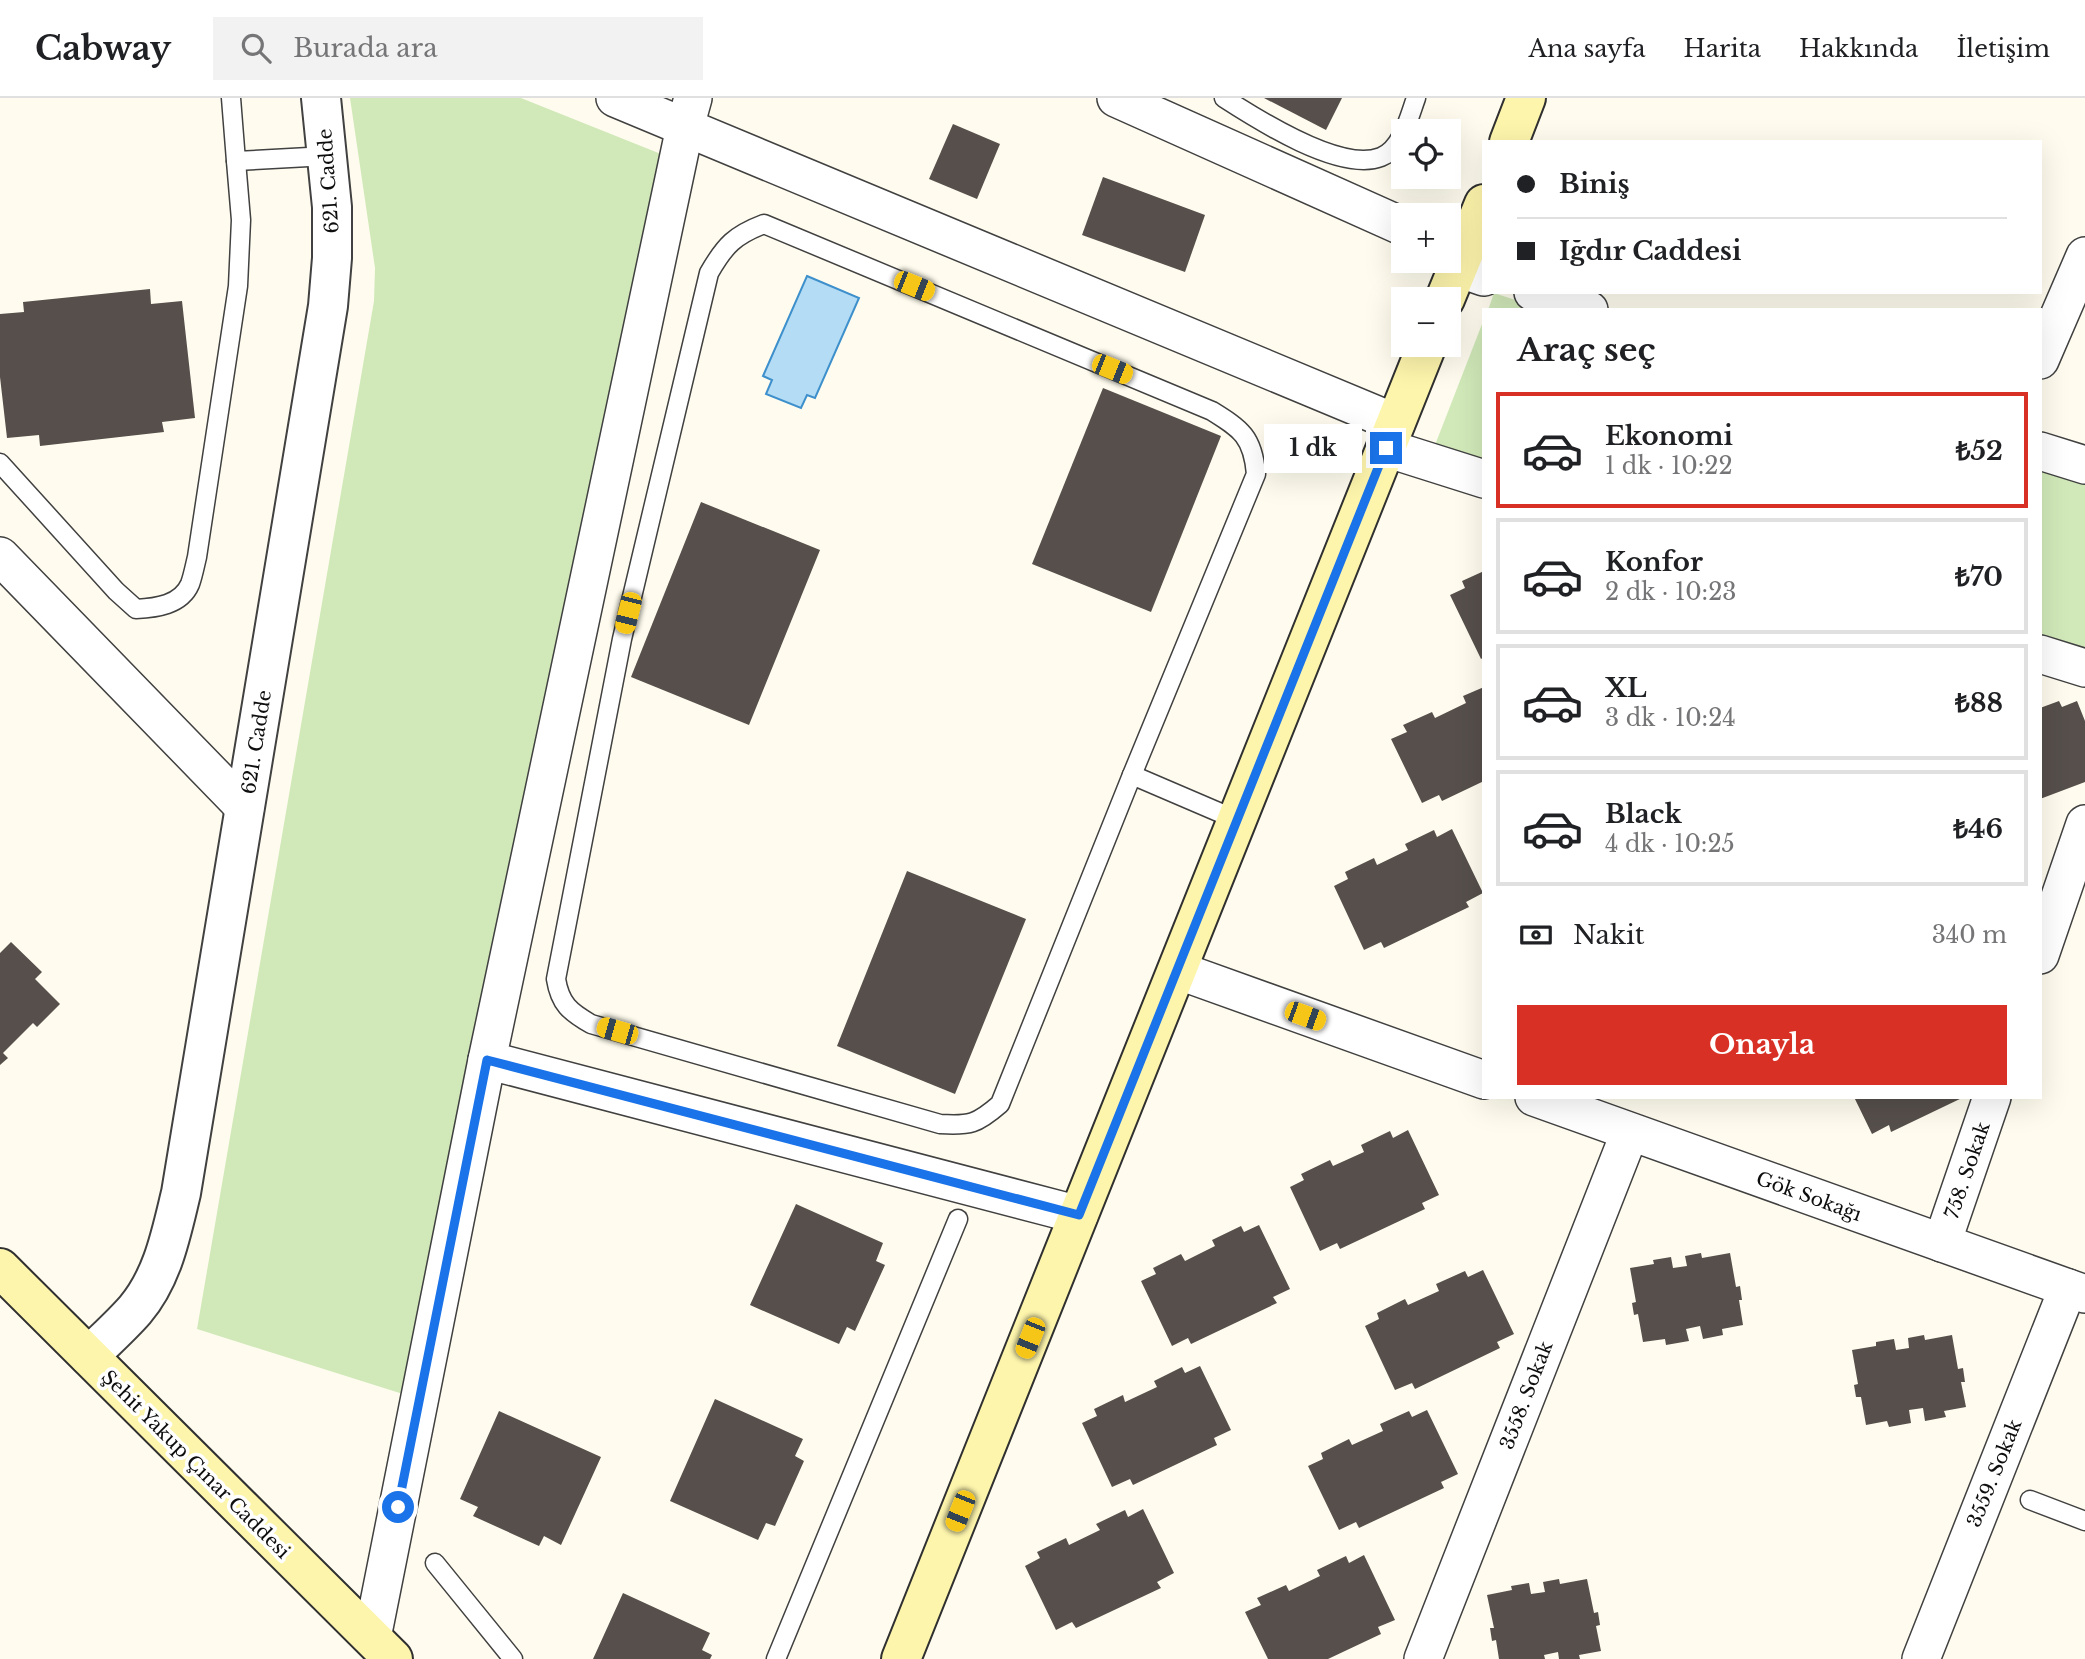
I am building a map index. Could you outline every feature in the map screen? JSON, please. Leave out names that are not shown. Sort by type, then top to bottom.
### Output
[{"type":"main road","points":[[1510,140],[1526,98]]},
{"type":"main road","points":[[1461,266],[1482,209]]},
{"type":"main road","points":[[901,1659],[1422,357]]},
{"type":"main road","name":"Şehit Yakup Çınar Caddesi","points":[[0,1268],[382,1648]]},
{"type":"street","name":"621. Cadde","points":[[89,1356],[136,1309],[155,1281],[167,1251],[181,1193],[328,306],[332,207],[321,98]]},
{"type":"street","points":[[615,98],[689,113],[1482,478]]},
{"type":"street","points":[[1116,98],[1391,221]]},
{"type":"street","points":[[382,1648],[487,1060],[689,113]]},
{"type":"street","points":[[2042,355],[2085,256]]},
{"type":"street","points":[[1540,294],[1583,308]]},
{"type":"street","points":[[2042,452],[2085,465]]},
{"type":"street","points":[[0,556],[245,808]]},
{"type":"street","points":[[2042,655],[2085,668]]},
{"type":"street","points":[[2042,949],[2085,824]]},
{"type":"street","points":[[1177,970],[1482,1079]]},
{"type":"street","points":[[487,1060],[1079,1215]]},
{"type":"street","name":"Gök Sokağı","points":[[1539,1099],[2076,1291]]},
{"type":"street","name":"758. Sokak","points":[[1942,1243],[1991,1099]]},
{"type":"street","name":"3558. Sokak","points":[[1423,1659],[1630,1132]]},
{"type":"street","name":"3559. Sokak","points":[[1921,1659],[2076,1291]]},
{"type":"lane","points":[[0,463],[116,591],[136,609],[155,608],[175,601],[189,587],[197,557],[238,286],[241,220],[231,98]]},
{"type":"lane","points":[[1224,98],[1258,120],[1331,155],[1355,160],[1382,157],[1400,140],[1416,98]]},
{"type":"lane","points":[[236,161],[327,156]]},
{"type":"lane","points":[[764,224],[1212,411],[1239,428],[1254,453],[1255,474],[1132,775],[1000,1104],[983,1119],[962,1126],[940,1124],[591,1024],[570,1012],[558,992],[556,979],[622,639],[709,273],[722,250],[746,231],[764,224]]},
{"type":"lane","points":[[1132,775],[1237,820]]},
{"type":"lane","points":[[776,1659],[958,1219]]},
{"type":"lane","points":[[2030,1500],[2085,1521]]},
{"type":"lane","points":[[435,1563],[513,1659]]},
{"type":"green space","points":[[350,98],[521,98],[661,154],[406,1395],[197,1329],[374,301],[375,268]]},
{"type":"green space","points":[[1494,294],[1497,294],[1540,308],[1489,308]]},
{"type":"green space","points":[[1482,324],[1482,459],[1435,445]]},
{"type":"green space","points":[[2042,469],[2085,482],[2085,650],[2042,635]]},
{"type":"water","points":[[807,276],[859,298],[815,398],[807,395],[801,408],[766,394],[772,380],[763,376]]},
{"type":"building","points":[[1264,98],[1342,98],[1326,130]]},
{"type":"building","points":[[953,124],[1000,144],[977,199],[929,179]]},
{"type":"building","points":[[1103,177],[1205,215],[1185,272],[1082,235]]},
{"type":"building","points":[[150,289],[151,304],[182,301],[195,418],[162,422],[164,432],[40,446],[39,435],[7,438],[0,377],[0,314],[24,312],[23,302]]},
{"type":"building","points":[[1103,388],[1221,436],[1151,612],[1032,564]]},
{"type":"building","points":[[701,502],[820,550],[749,725],[631,677]]},
{"type":"building","points":[[1482,572],[1481,659],[1450,595],[1465,588],[1462,581]]},
{"type":"building","points":[[1482,688],[1482,782],[1442,801],[1439,795],[1422,803],[1391,739],[1407,732],[1403,725],[1432,712],[1435,718],[1466,703],[1463,696]]},
{"type":"building","points":[[2059,701],[2062,707],[2077,701],[2085,721],[2085,782],[2042,798],[2042,707]]},
{"type":"building","points":[[1452,829],[1482,894],[1466,902],[1469,907],[1384,948],[1381,942],[1364,950],[1334,886],[1348,879],[1345,872],[1374,858],[1377,865],[1408,850],[1405,844],[1434,830],[1437,837]]},
{"type":"building","points":[[907,871],[1026,919],[955,1094],[837,1046]]},
{"type":"building","points":[[11,942],[42,972],[35,979],[60,1004],[37,1027],[33,1023],[3,1053],[8,1058],[0,1065],[0,953]]},
{"type":"building","points":[[1855,1099],[1960,1099],[1891,1132],[1889,1125],[1872,1134]]},
{"type":"building","points":[[1408,1130],[1439,1195],[1422,1203],[1425,1209],[1340,1249],[1337,1243],[1320,1251],[1290,1187],[1304,1180],[1301,1174],[1330,1160],[1333,1166],[1364,1152],[1361,1145],[1390,1131],[1393,1138]]},
{"type":"building","points":[[796,1204],[883,1243],[876,1261],[885,1265],[855,1331],[847,1327],[839,1344],[750,1305]]},
{"type":"building","points":[[1259,1225],[1290,1289],[1273,1297],[1277,1303],[1191,1344],[1188,1338],[1172,1346],[1141,1281],[1156,1274],[1153,1268],[1181,1254],[1185,1261],[1215,1246],[1212,1240],[1241,1226],[1244,1232]]},
{"type":"building","points":[[1701,1253],[1702,1258],[1730,1253],[1736,1287],[1740,1286],[1743,1325],[1722,1329],[1723,1335],[1703,1339],[1700,1326],[1686,1329],[1689,1341],[1666,1345],[1665,1339],[1643,1342],[1638,1314],[1634,1315],[1632,1303],[1636,1302],[1630,1268],[1654,1264],[1653,1260],[1671,1257],[1673,1268],[1687,1266],[1685,1256]]},
{"type":"building","points":[[1483,1270],[1514,1334],[1497,1342],[1500,1348],[1415,1389],[1412,1383],[1395,1390],[1365,1326],[1379,1319],[1377,1313],[1405,1299],[1408,1305],[1439,1291],[1436,1284],[1465,1271],[1468,1277]]},
{"type":"building","points":[[1924,1335],[1925,1340],[1952,1335],[1958,1369],[1963,1368],[1965,1382],[1961,1382],[1966,1407],[1944,1411],[1946,1417],[1925,1421],[1923,1408],[1909,1410],[1911,1423],[1889,1427],[1887,1421],[1866,1425],[1861,1397],[1856,1397],[1854,1385],[1858,1384],[1852,1350],[1876,1346],[1876,1342],[1894,1339],[1896,1350],[1909,1348],[1908,1338]]},
{"type":"building","points":[[1200,1366],[1231,1430],[1214,1438],[1217,1445],[1133,1485],[1130,1479],[1112,1487],[1082,1423],[1097,1416],[1094,1409],[1123,1395],[1125,1402],[1157,1387],[1154,1381],[1182,1367],[1185,1373]]},
{"type":"building","points":[[715,1399],[803,1439],[795,1456],[804,1461],[775,1526],[766,1523],[758,1540],[670,1501]]},
{"type":"building","points":[[1427,1410],[1458,1474],[1441,1482],[1444,1488],[1359,1528],[1356,1522],[1339,1530],[1308,1466],[1323,1459],[1321,1453],[1349,1439],[1352,1445],[1383,1431],[1380,1424],[1409,1411],[1412,1417]]},
{"type":"building","points":[[499,1411],[601,1457],[561,1545],[544,1536],[539,1546],[473,1516],[478,1507],[460,1499]]},
{"type":"building","points":[[1143,1509],[1174,1573],[1157,1582],[1161,1588],[1076,1628],[1072,1622],[1056,1630],[1025,1566],[1040,1558],[1037,1552],[1066,1538],[1069,1545],[1100,1530],[1096,1524],[1125,1510],[1128,1517]]},
{"type":"building","points":[[1364,1555],[1395,1620],[1378,1627],[1381,1634],[1328,1659],[1268,1659],[1245,1612],[1261,1605],[1257,1598],[1286,1585],[1289,1591],[1320,1576],[1317,1570],[1346,1556],[1349,1563]]},
{"type":"building","points":[[1559,1579],[1560,1584],[1587,1579],[1594,1613],[1598,1612],[1600,1625],[1596,1626],[1601,1651],[1579,1655],[1580,1659],[1559,1659],[1558,1652],[1544,1655],[1545,1659],[1499,1659],[1496,1640],[1492,1641],[1490,1628],[1494,1628],[1487,1595],[1529,1583],[1531,1594],[1545,1592],[1543,1582]]},
{"type":"building","points":[[623,1593],[710,1633],[702,1650],[712,1655],[710,1659],[593,1659]]},
{"type":"route","points":[[398,1507],[487,1060],[1079,1215],[1386,448]]}]
